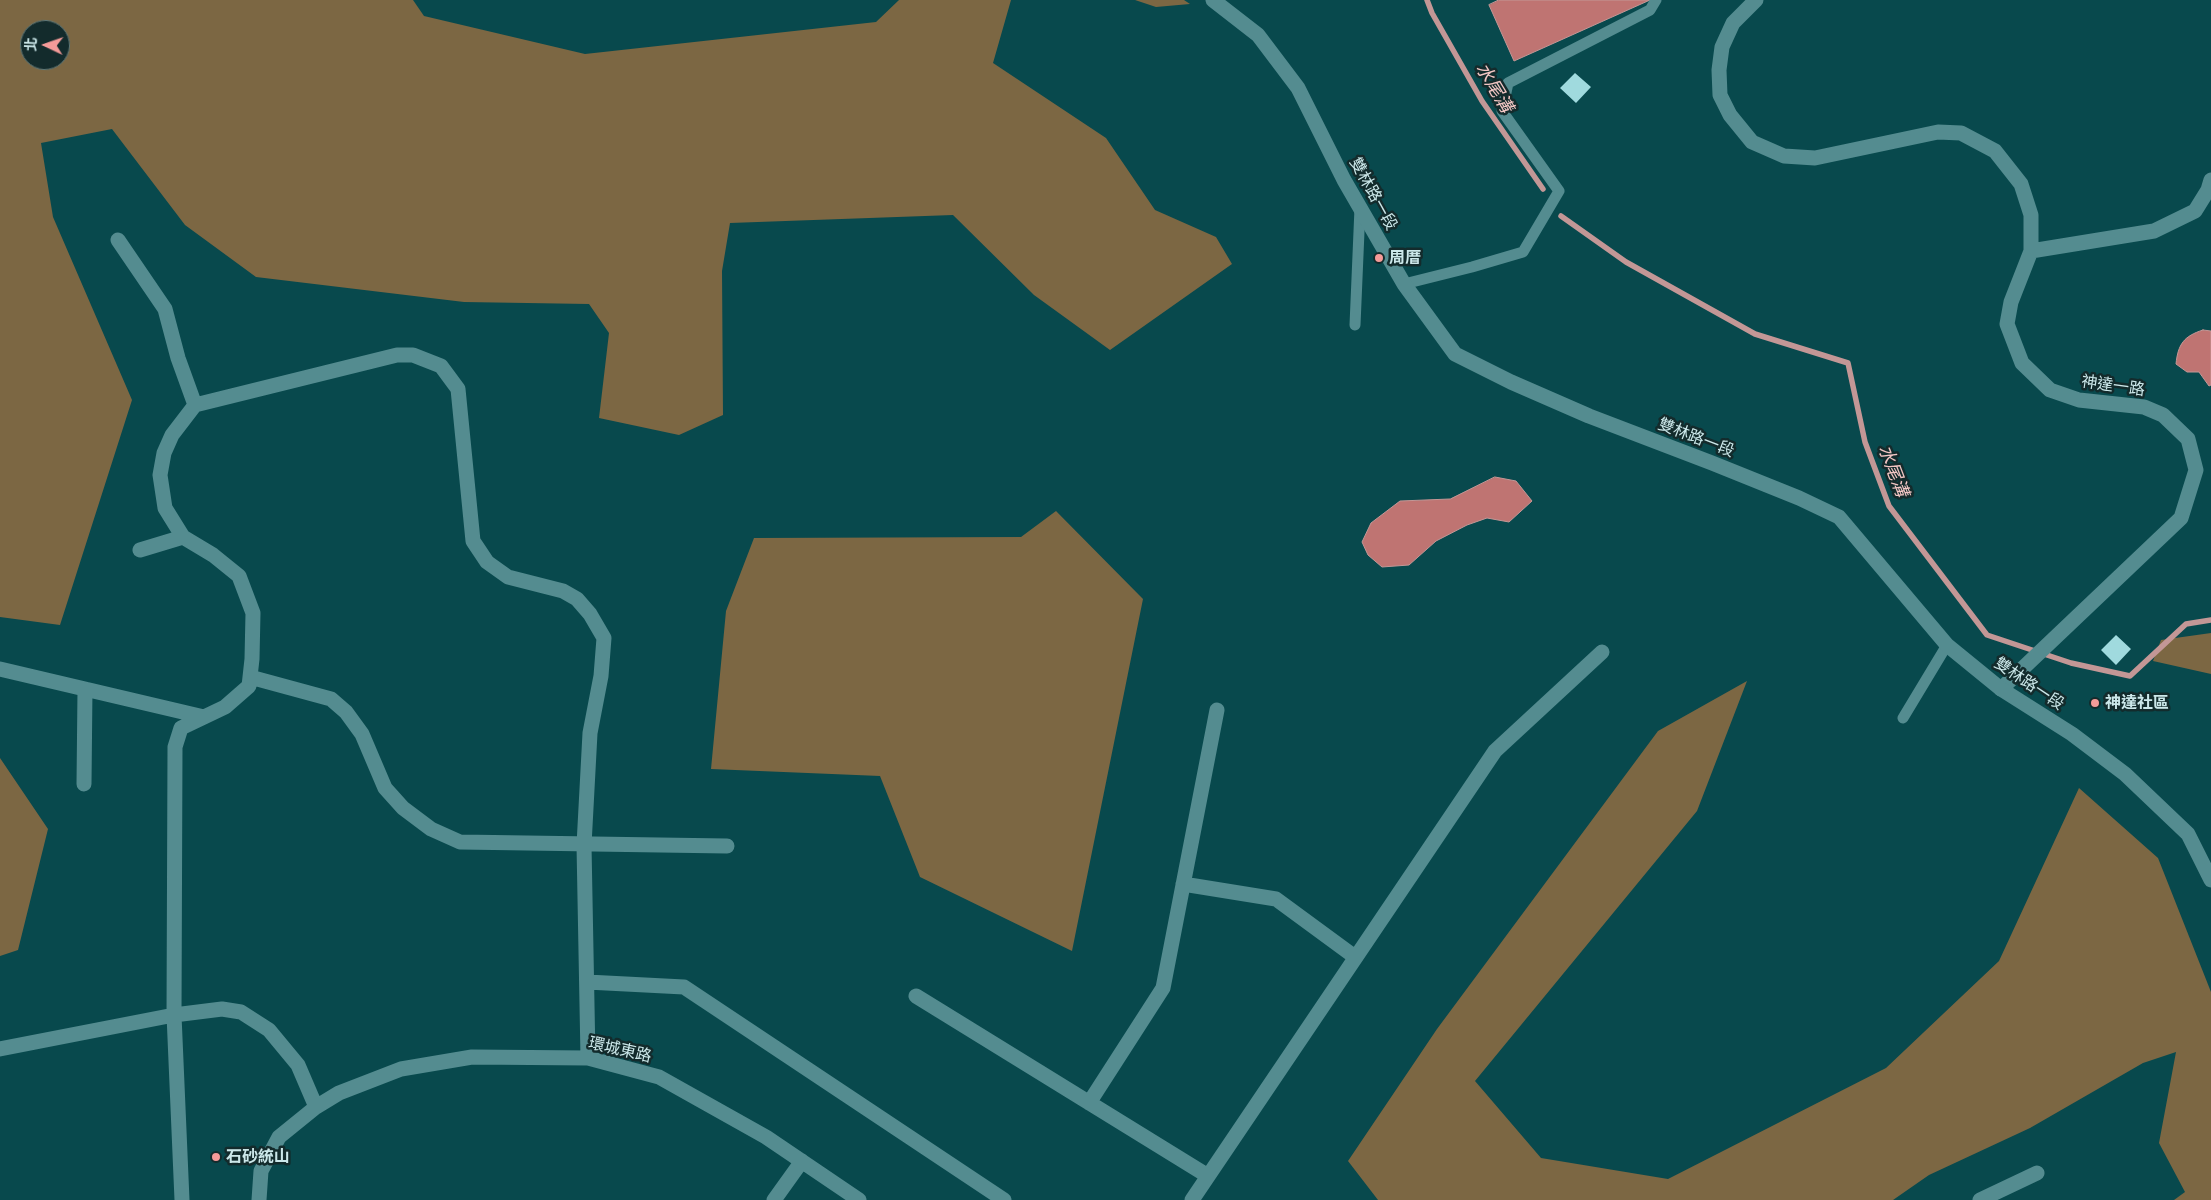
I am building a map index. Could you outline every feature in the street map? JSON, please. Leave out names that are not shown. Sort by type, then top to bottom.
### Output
[{"type":"street","name":"雙林路一段","points":[[1213,0],[1258,35],[1298,88],[1360,208],[1404,284],[1456,354],[1511,382],[1589,416],[1721,466],[1799,498],[1839,517],[1947,645],[2001,688],[2072,734],[2125,774],[2188,834],[2211,880]]},
{"type":"street","name":"神達一路","points":[[1756,0],[1733,23],[1722,47],[1719,70],[1720,94],[1730,115],[1752,142],[1784,156],[1815,158],[1938,132],[1961,133],[1995,151],[2021,184],[2031,215],[2031,251],[2011,302],[2007,324],[2022,363],[2050,390],[2079,400],[2144,407],[2163,415],[2188,439],[2196,470],[2181,518],[2001,688]]},
{"type":"street","points":[[2031,251],[2154,231],[2194,211],[2208,190],[2211,180]]},
{"type":"street","points":[[118,240],[165,310],[178,358],[195,406]]},
{"type":"street","points":[[182,1200],[174,1015],[175,746],[181,728],[225,708],[249,686],[252,659],[253,613],[239,576],[213,555],[183,537],[165,508],[160,475],[164,453],[172,435],[195,406],[397,355],[413,355],[441,366],[458,389],[473,541],[487,562],[508,577],[563,591],[577,599],[590,614],[604,638],[601,676],[590,733],[584,845],[588,1058]]},
{"type":"street","points":[[140,550],[183,537]]},
{"type":"street","points":[[1192,1200],[1495,751],[1602,652]]},
{"type":"street","points":[[0,669],[204,717]]},
{"type":"street","points":[[250,677],[331,699],[346,712],[362,734],[385,788],[402,808],[431,829],[460,842],[727,846]]},
{"type":"street","points":[[84,784],[85,689]]},
{"type":"street","points":[[1089,1103],[1163,988],[1217,710]]},
{"type":"street","points":[[1183,884],[1276,899],[1355,957]]},
{"type":"street","points":[[587,982],[684,987],[1004,1200]]},
{"type":"street","points":[[916,996],[1208,1176]]},
{"type":"street","points":[[0,1049],[174,1015],[222,1009],[241,1012],[269,1030],[298,1065],[316,1107]]},
{"type":"street","name":"環城東路","points":[[259,1200],[262,1171],[279,1137],[316,1107],[338,1093],[401,1069],[472,1057],[588,1058],[659,1078],[766,1137],[859,1200]]},
{"type":"street","points":[[774,1200],[802,1161]]},
{"type":"street","points":[[1980,1200],[2037,1173]]},
{"type":"lane","points":[[1404,284],[1523,252],[1559,192],[1502,111],[1508,83],[1650,10],[1656,0]]},
{"type":"lane","points":[[1355,325],[1360,208]]},
{"type":"lane","points":[[1903,718],[1947,645]]},
{"type":"shaded area","points":[[0,0],[413,0],[424,16],[585,54],[876,22],[899,0],[1011,0],[993,63],[1106,138],[1155,210],[1216,237],[1232,264],[1110,350],[1034,295],[953,215],[730,223],[722,271],[723,415],[679,435],[599,418],[609,333],[589,304],[464,302],[256,277],[185,225],[112,129],[41,143],[53,217],[132,400],[60,625],[0,617]]},
{"type":"shaded area","points":[[1135,0],[1184,0],[1190,4],[1156,7]]},
{"type":"shaded area","points":[[1499,0],[1650,0],[1514,61],[1489,5]]},
{"type":"shaded area","points":[[2203,330],[2211,331],[2211,385],[2209,386],[2199,372],[2187,372],[2176,364],[2178,351],[2183,342],[2191,335]]},
{"type":"shaded area","points":[[1495,477],[1516,481],[1532,501],[1509,522],[1487,518],[1467,525],[1436,541],[1409,565],[1382,567],[1368,555],[1362,542],[1371,523],[1400,501],[1450,499]]},
{"type":"shaded area","points":[[1056,511],[1143,599],[1072,951],[920,877],[880,776],[711,769],[726,611],[754,538],[1021,537]]},
{"type":"shaded area","points":[[2211,633],[2211,674],[2153,661],[2161,640]]},
{"type":"shaded area","points":[[1747,681],[1697,811],[1475,1081],[1541,1158],[1668,1179],[1886,1068],[1999,961],[2079,788],[2158,858],[2211,992],[2211,1200],[2174,1200],[2185,1192],[2159,1143],[2176,1052],[2143,1063],[2030,1128],[1929,1175],[1893,1200],[1378,1200],[1348,1161],[1437,1029],[1658,731]]},
{"type":"shaded area","points":[[0,758],[48,829],[18,950],[0,956]]},
{"type":"building","points":[[1575,73],[1591,87],[1576,103],[1560,88]]},
{"type":"building","points":[[2116,635],[2131,649],[2116,665],[2101,650]]},
{"type":"waterway","name":"水尾溝","points":[[1427,0],[1432,13],[1482,101],[1543,189]]},
{"type":"waterway","name":"水尾溝","points":[[1561,216],[1626,262],[1755,334],[1848,363],[1865,442],[1889,506],[1987,635],[2071,663],[2130,676],[2186,624],[2211,620]]},
{"type":"place","name":"周厝","points":[[1379,258]]},
{"type":"place","name":"神達社區","points":[[2095,703]]},
{"type":"place","name":"石砂統山","points":[[216,1157]]}]
